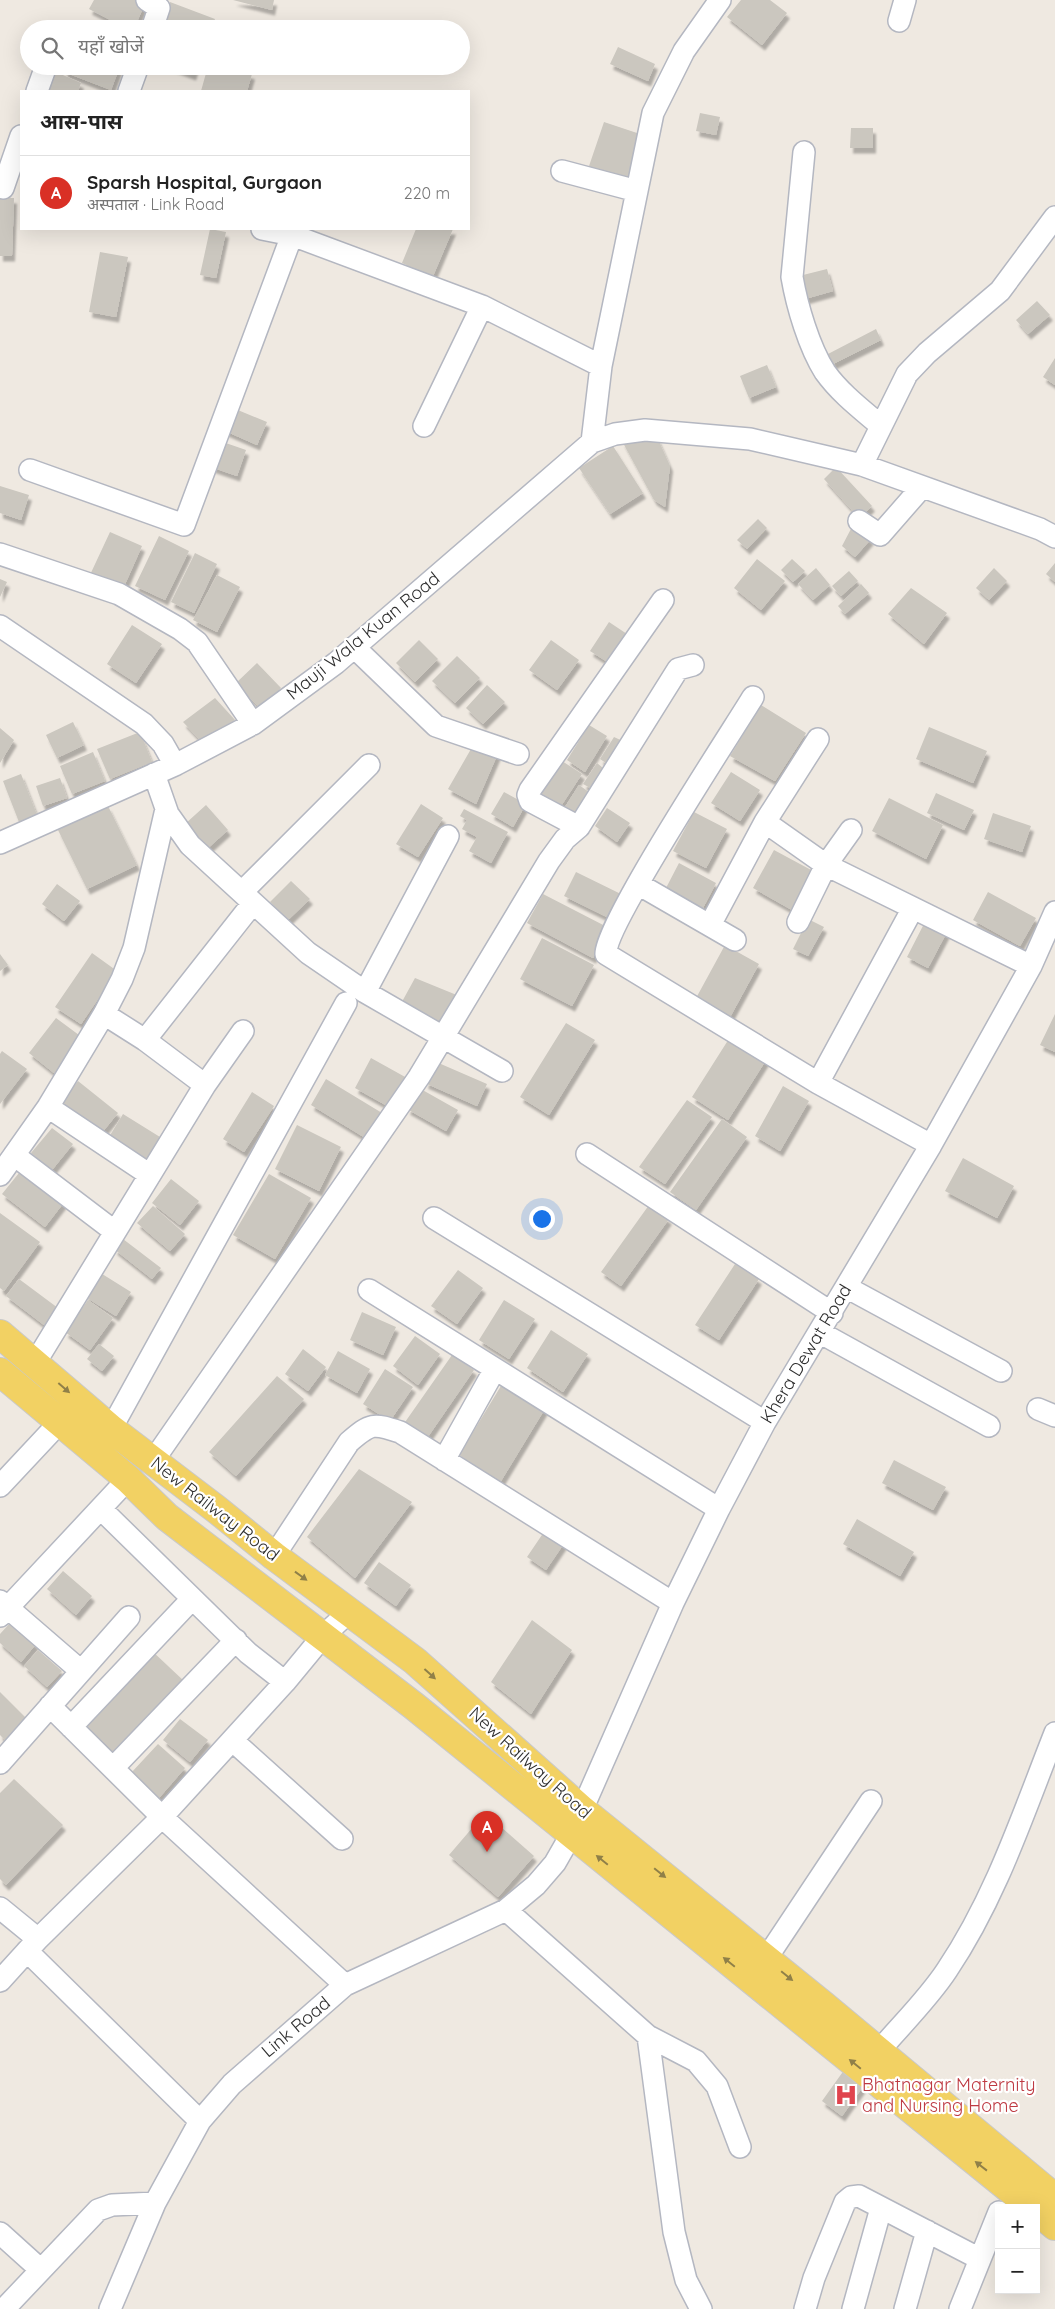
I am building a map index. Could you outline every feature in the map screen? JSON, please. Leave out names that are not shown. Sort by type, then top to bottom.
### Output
[{"type":"main road","name":"New Railway Road","points":[[0,1334],[111,1429],[216,1508],[274,1556],[415,1661],[582,1810],[878,2051],[1007,2194],[1055,2198]]},
{"type":"main road","name":"New Railway Road","points":[[0,1372],[128,1479],[167,1516],[414,1706],[1007,2194],[1026,2204]]},
{"type":"main road","points":[[1040,2213],[1055,2226]]},
{"type":"street","points":[[147,0],[159,8],[155,20]]},
{"type":"street","points":[[720,0],[684,51],[653,113],[601,366],[592,442],[614,434],[645,430],[750,439],[862,465],[1040,529],[1055,537]]},
{"type":"street","points":[[899,21],[905,0]]},
{"type":"street","points":[[37,90],[43,75]]},
{"type":"street","points":[[129,90],[135,75]]},
{"type":"street","points":[[8,188],[20,140]]},
{"type":"street","points":[[804,152],[792,277],[796,298],[817,358],[826,372],[849,399],[880,426]]},
{"type":"street","points":[[562,171],[637,191]]},
{"type":"street","points":[[862,465],[907,374],[1000,291],[1055,217]]},
{"type":"street","points":[[270,230],[292,235],[482,306],[601,366]]},
{"type":"street","points":[[30,470],[184,525],[292,235]]},
{"type":"street","points":[[424,426],[482,306]]},
{"type":"street","name":"Mauji Wala Kuan Road","points":[[0,843],[174,765],[253,724],[354,647],[592,442]]},
{"type":"street","points":[[859,521],[880,535],[922,487]]},
{"type":"street","points":[[0,554],[119,594],[180,629],[197,642],[253,724]]},
{"type":"street","points":[[579,827],[530,801],[528,794],[663,600]]},
{"type":"street","points":[[0,626],[144,724],[162,744],[174,765]]},
{"type":"street","points":[[354,647],[436,726],[518,754]]},
{"type":"street","points":[[153,1461],[414,1085],[445,1037],[549,861],[565,839],[579,827],[678,669],[693,665]]},
{"type":"street","points":[[753,697],[638,884],[608,941],[606,954],[818,1083],[931,1145]]},
{"type":"street","points":[[710,925],[765,822],[818,739]]},
{"type":"street","points":[[145,1040],[247,898],[369,765]]},
{"type":"street","points":[[154,774],[166,809],[178,832],[308,953],[364,992],[502,1071]]},
{"type":"street","points":[[0,1175],[48,1107],[104,1014],[134,948],[166,809]]},
{"type":"street","points":[[765,822],[826,865],[1031,966]]},
{"type":"street","points":[[798,922],[826,865],[851,830]]},
{"type":"street","points":[[364,992],[448,836]]},
{"type":"street","points":[[638,884],[735,940]]},
{"type":"street","points":[[818,1083],[913,908]]},
{"type":"street","name":"Khera Dewat Road","points":[[571,1835],[673,1602],[719,1509],[765,1422],[931,1145],[1031,966],[1048,948],[1055,912]]},
{"type":"street","points":[[111,1429],[346,1003]]},
{"type":"street","points":[[104,1014],[145,1040],[205,1085]]},
{"type":"street","points":[[35,1363],[205,1085],[243,1031]]},
{"type":"street","points":[[48,1107],[150,1175]]},
{"type":"street","points":[[587,1154],[832,1313]]},
{"type":"street","points":[[14,1155],[114,1231]]},
{"type":"street","points":[[434,1218],[765,1422]]},
{"type":"street","points":[[846,1287],[1000,1371]]},
{"type":"street","points":[[369,1290],[719,1509]]},
{"type":"street","points":[[819,1332],[989,1426]]},
{"type":"street","points":[[444,1460],[495,1370]]},
{"type":"street","points":[[0,1486],[60,1422]]},
{"type":"street","points":[[274,1556],[350,1442],[366,1427],[381,1426],[400,1432],[673,1602]]},
{"type":"street","points":[[81,1671],[3,1608],[101,1510],[128,1479]]},
{"type":"street","points":[[101,1510],[192,1599],[285,1682]]},
{"type":"street","points":[[71,1727],[192,1599]]},
{"type":"street","points":[[0,1981],[32,1945],[162,1817],[233,1741],[323,1636],[349,1612]]},
{"type":"street","points":[[1,1760],[129,1617]]},
{"type":"street","points":[[113,1768],[236,1640]]},
{"type":"street","points":[[50,1706],[162,1817],[345,1985]]},
{"type":"street","points":[[878,2051],[946,1971],[974,1925],[994,1888],[1055,1732]]},
{"type":"street","points":[[233,1741],[342,1840]]},
{"type":"street","points":[[766,1959],[871,1801]]},
{"type":"street","name":"Link Road","points":[[110,2309],[155,2202],[200,2121],[232,2084],[345,1985],[506,1910],[536,1885],[555,1863],[571,1835]]},
{"type":"street","points":[[0,1908],[32,1945],[200,2121]]},
{"type":"street","points":[[506,1910],[648,2036],[696,2061],[717,2086],[740,2146]]},
{"type":"street","points":[[648,2036],[674,2232],[686,2280],[701,2309]]},
{"type":"street","points":[[960,2309],[1007,2194]]},
{"type":"street","points":[[805,2309],[814,2278],[845,2202],[851,2197],[859,2196],[980,2259]]},
{"type":"street","points":[[4,2309],[98,2210],[112,2205],[155,2202]]},
{"type":"street","points":[[853,2309],[881,2208]]},
{"type":"street","points":[[905,2309],[927,2231]]},
{"type":"street","points":[[0,2233],[41,2270]]},
{"type":"building","points":[[94,0],[141,0],[145,3],[138,20],[110,20],[89,9]]},
{"type":"building","points":[[233,0],[274,0],[272,10]]},
{"type":"building","points":[[741,0],[770,0],[787,13],[762,45],[727,17]]},
{"type":"building","points":[[170,2],[215,19],[215,20],[163,20]]},
{"type":"building","points":[[618,47],[655,64],[648,81],[610,64]]},
{"type":"building","points":[[55,75],[63,75],[81,83],[78,90],[48,90]]},
{"type":"building","points":[[72,75],[117,75],[111,90]]},
{"type":"building","points":[[205,75],[252,75],[247,90],[201,90]]},
{"type":"building","points":[[700,113],[720,117],[716,135],[696,131]]},
{"type":"building","points":[[604,122],[643,135],[627,183],[588,169]]},
{"type":"building","points":[[851,128],[873,128],[873,148],[850,148]]},
{"type":"building","points":[[0,198],[14,198],[12,256],[0,256]]},
{"type":"building","points":[[210,230],[226,232],[216,278],[200,275]]},
{"type":"building","points":[[416,230],[453,230],[433,276],[402,263]]},
{"type":"building","points":[[100,252],[128,257],[116,317],[89,312]]},
{"type":"building","points":[[827,269],[833,291],[805,299],[799,276]]},
{"type":"building","points":[[1037,301],[1050,315],[1028,334],[1016,320]]},
{"type":"building","points":[[876,329],[881,340],[833,364],[828,354]]},
{"type":"building","points":[[1055,358],[1055,385],[1043,377]]},
{"type":"building","points":[[767,365],[776,387],[749,398],[740,376]]},
{"type":"building","points":[[233,408],[267,422],[257,445],[223,430]]},
{"type":"building","points":[[657,437],[670,466],[665,507],[654,500],[622,441]]},
{"type":"building","points":[[220,441],[246,450],[237,476],[211,467]]},
{"type":"building","points":[[613,446],[643,493],[610,514],[579,468]]},
{"type":"building","points":[[836,467],[872,506],[859,518],[824,479]]},
{"type":"building","points":[[0,486],[29,495],[21,520],[0,513]]},
{"type":"building","points":[[758,519],[767,528],[747,549],[737,540]]},
{"type":"building","points":[[853,525],[871,539],[855,557],[842,546]]},
{"type":"building","points":[[110,532],[142,546],[122,591],[89,577]]},
{"type":"building","points":[[159,536],[189,551],[165,600],[135,586]]},
{"type":"building","points":[[195,553],[217,564],[194,613],[171,602]]},
{"type":"building","points":[[757,559],[785,581],[761,610],[734,588]]},
{"type":"building","points":[[792,559],[805,571],[793,582],[781,570]]},
{"type":"building","points":[[1055,563],[1055,582],[1046,574]]},
{"type":"building","points":[[816,568],[830,585],[813,600],[798,584]]},
{"type":"building","points":[[994,568],[1007,581],[989,600],[976,588]]},
{"type":"building","points":[[849,571],[858,581],[841,596],[832,586]]},
{"type":"building","points":[[217,575],[240,587],[217,632],[193,620]]},
{"type":"building","points":[[0,579],[7,582],[0,597]]},
{"type":"building","points":[[861,584],[869,593],[845,614],[838,606]]},
{"type":"building","points":[[911,588],[947,613],[924,644],[888,614]]},
{"type":"building","points":[[609,622],[633,638],[614,666],[590,651]]},
{"type":"building","points":[[132,625],[162,644],[136,683],[107,664]]},
{"type":"building","points":[[419,640],[438,659],[415,682],[396,663]]},
{"type":"building","points":[[551,640],[579,660],[557,690],[529,670]]},
{"type":"building","points":[[457,656],[480,678],[455,703],[432,681]]},
{"type":"building","points":[[257,663],[281,688],[260,708],[236,683]]},
{"type":"building","points":[[487,685],[505,702],[483,724],[466,708]]},
{"type":"building","points":[[215,698],[235,720],[204,744],[183,722]]},
{"type":"building","points":[[761,705],[806,733],[775,781],[730,756]]},
{"type":"building","points":[[73,722],[84,745],[57,758],[46,735]]},
{"type":"building","points":[[589,725],[607,736],[585,772],[567,760]]},
{"type":"building","points":[[929,727],[987,751],[973,783],[916,759]]},
{"type":"building","points":[[0,728],[14,740],[0,763]]},
{"type":"building","points":[[140,732],[152,762],[110,779],[97,749]]},
{"type":"building","points":[[614,737],[629,744],[612,767],[600,759]]},
{"type":"building","points":[[475,742],[499,751],[476,804],[448,789]]},
{"type":"building","points":[[93,752],[105,781],[72,794],[60,766]]},
{"type":"building","points":[[562,761],[582,774],[559,809],[539,795]]},
{"type":"building","points":[[597,763],[609,773],[598,792],[583,784]]},
{"type":"building","points":[[731,772],[760,790],[740,821],[711,803]]},
{"type":"building","points":[[21,774],[37,815],[19,822],[3,781]]},
{"type":"building","points":[[60,778],[67,798],[43,806],[36,786]]},
{"type":"building","points":[[579,785],[596,797],[582,818],[565,807]]},
{"type":"building","points":[[504,792],[526,804],[513,827],[491,814]]},
{"type":"building","points":[[936,793],[974,810],[964,830],[927,813]]},
{"type":"building","points":[[889,798],[943,825],[926,859],[872,831]]},
{"type":"building","points":[[421,804],[443,818],[418,857],[396,844]]},
{"type":"building","points":[[206,805],[228,830],[207,849],[185,824]]},
{"type":"building","points":[[108,806],[137,865],[87,889],[58,830]]},
{"type":"building","points":[[607,808],[630,823],[617,842],[595,826]]},
{"type":"building","points":[[464,809],[508,832],[491,863],[469,851],[477,837],[462,829],[467,820],[460,816]]},
{"type":"building","points":[[694,812],[727,829],[706,868],[673,851]]},
{"type":"building","points":[[993,813],[1031,826],[1022,852],[984,839]]},
{"type":"building","points":[[774,850],[813,871],[792,910],[753,888]]},
{"type":"building","points":[[679,863],[716,883],[703,908],[666,888]]},
{"type":"building","points":[[576,872],[625,896],[613,920],[564,896]]},
{"type":"building","points":[[291,881],[310,899],[288,920],[270,902]]},
{"type":"building","points":[[57,884],[80,901],[64,921],[42,904]]},
{"type":"building","points":[[988,892],[1036,918],[1020,946],[973,920]]},
{"type":"building","points":[[543,894],[609,928],[593,958],[527,923]]},
{"type":"building","points":[[927,918],[948,930],[928,968],[907,957]]},
{"type":"building","points":[[808,919],[824,927],[808,956],[793,949]]},
{"type":"building","points":[[542,938],[594,965],[572,1006],[520,979]]},
{"type":"building","points":[[725,945],[759,964],[729,1019],[695,1000]]},
{"type":"building","points":[[92,953],[117,971],[81,1024],[55,1007]]},
{"type":"building","points":[[0,954],[8,965],[0,971]]},
{"type":"building","points":[[415,978],[464,998],[442,1029],[398,1009]]},
{"type":"building","points":[[1055,1014],[1055,1052],[1040,1045]]},
{"type":"building","points":[[56,1018],[83,1038],[59,1077],[29,1053]]},
{"type":"building","points":[[566,1023],[595,1040],[549,1115],[520,1097]]},
{"type":"building","points":[[732,1034],[768,1057],[728,1120],[692,1097]]},
{"type":"building","points":[[2,1051],[27,1069],[0,1104],[0,1054]]},
{"type":"building","points":[[371,1058],[407,1078],[391,1108],[355,1088]]},
{"type":"building","points":[[434,1061],[487,1084],[477,1106],[425,1083]]},
{"type":"building","points":[[326,1079],[387,1116],[372,1142],[311,1105]]},
{"type":"building","points":[[78,1081],[118,1113],[100,1135],[60,1104]]},
{"type":"building","points":[[783,1086],[809,1101],[780,1151],[755,1136]]},
{"type":"building","points":[[419,1088],[458,1110],[446,1131],[407,1109]]},
{"type":"building","points":[[252,1092],[274,1106],[244,1152],[223,1139]]},
{"type":"building","points":[[687,1100],[712,1117],[665,1184],[639,1167]]},
{"type":"building","points":[[123,1114],[160,1137],[145,1160],[109,1137]]},
{"type":"building","points":[[722,1119],[747,1137],[696,1210],[670,1192]]},
{"type":"building","points":[[297,1125],[341,1147],[319,1191],[275,1169]]},
{"type":"building","points":[[52,1128],[73,1144],[52,1170],[31,1153]]},
{"type":"building","points":[[963,1158],[1014,1186],[997,1218],[945,1191]]},
{"type":"building","points":[[23,1168],[65,1201],[45,1227],[2,1194]]},
{"type":"building","points":[[269,1174],[311,1198],[275,1259],[233,1235]]},
{"type":"building","points":[[171,1179],[199,1201],[180,1225],[152,1203]]},
{"type":"building","points":[[649,1205],[669,1219],[621,1286],[601,1272]]},
{"type":"building","points":[[153,1206],[185,1234],[170,1251],[137,1223]]},
{"type":"building","points":[[0,1213],[40,1242],[4,1291],[0,1288]]},
{"type":"building","points":[[123,1239],[161,1268],[152,1279],[114,1249]]},
{"type":"building","points":[[735,1264],[759,1279],[719,1340],[695,1325]]},
{"type":"building","points":[[458,1270],[483,1288],[457,1324],[431,1306]]},
{"type":"building","points":[[99,1272],[131,1292],[116,1316],[84,1296]]},
{"type":"building","points":[[19,1279],[62,1311],[48,1328],[6,1296]]},
{"type":"building","points":[[88,1300],[113,1318],[90,1350],[65,1332]]},
{"type":"building","points":[[504,1300],[535,1319],[509,1359],[479,1340]]},
{"type":"building","points":[[362,1312],[396,1327],[383,1355],[350,1340]]},
{"type":"building","points":[[551,1330],[588,1354],[563,1392],[527,1368]]},
{"type":"building","points":[[415,1336],[440,1354],[418,1385],[393,1366]]},
{"type":"building","points":[[99,1344],[114,1356],[102,1371],[87,1359]]},
{"type":"building","points":[[303,1349],[326,1367],[308,1391],[285,1374]]},
{"type":"building","points":[[338,1351],[370,1369],[357,1393],[325,1375]]},
{"type":"building","points":[[452,1355],[474,1370],[425,1441],[403,1425]]},
{"type":"building","points":[[385,1369],[413,1387],[390,1421],[363,1404]]},
{"type":"building","points":[[277,1376],[304,1399],[236,1476],[209,1452]]},
{"type":"building","points":[[504,1381],[546,1407],[501,1481],[459,1455]]},
{"type":"building","points":[[894,1460],[946,1487],[933,1510],[882,1483]]},
{"type":"building","points":[[359,1469],[412,1502],[355,1578],[307,1537]]},
{"type":"building","points":[[857,1519],[914,1552],[900,1576],[843,1544]]},
{"type":"building","points":[[548,1526],[567,1539],[546,1570],[527,1557]]},
{"type":"building","points":[[379,1562],[411,1585],[396,1606],[364,1583]]},
{"type":"building","points":[[63,1571],[92,1596],[76,1615],[47,1589]]},
{"type":"building","points":[[532,1620],[572,1650],[531,1714],[491,1682]]},
{"type":"building","points":[[11,1622],[36,1644],[21,1662],[0,1643],[0,1634]]},
{"type":"building","points":[[38,1650],[62,1671],[47,1687],[24,1666]]},
{"type":"building","points":[[151,1650],[185,1682],[118,1755],[84,1724]]},
{"type":"building","points":[[0,1692],[27,1719],[6,1741],[0,1735]]},
{"type":"building","points":[[180,1719],[208,1740],[190,1762],[163,1740]]},
{"type":"building","points":[[158,1744],[185,1768],[159,1798],[131,1773]]},
{"type":"building","points":[[14,1779],[63,1825],[6,1885],[0,1879],[0,1793]]},
{"type":"building","points":[[485,1813],[534,1856],[498,1897],[449,1855]]},
{"type":"building","points":[[847,2066],[867,2081],[842,2116],[822,2101]]},
{"type":"place","name":"Sparsh Hospital, Gurgaon","points":[[487,1852]]},
{"type":"place","name":"Bhatnagar Maternity and Nursing Home","points":[[846,2095]]}]
